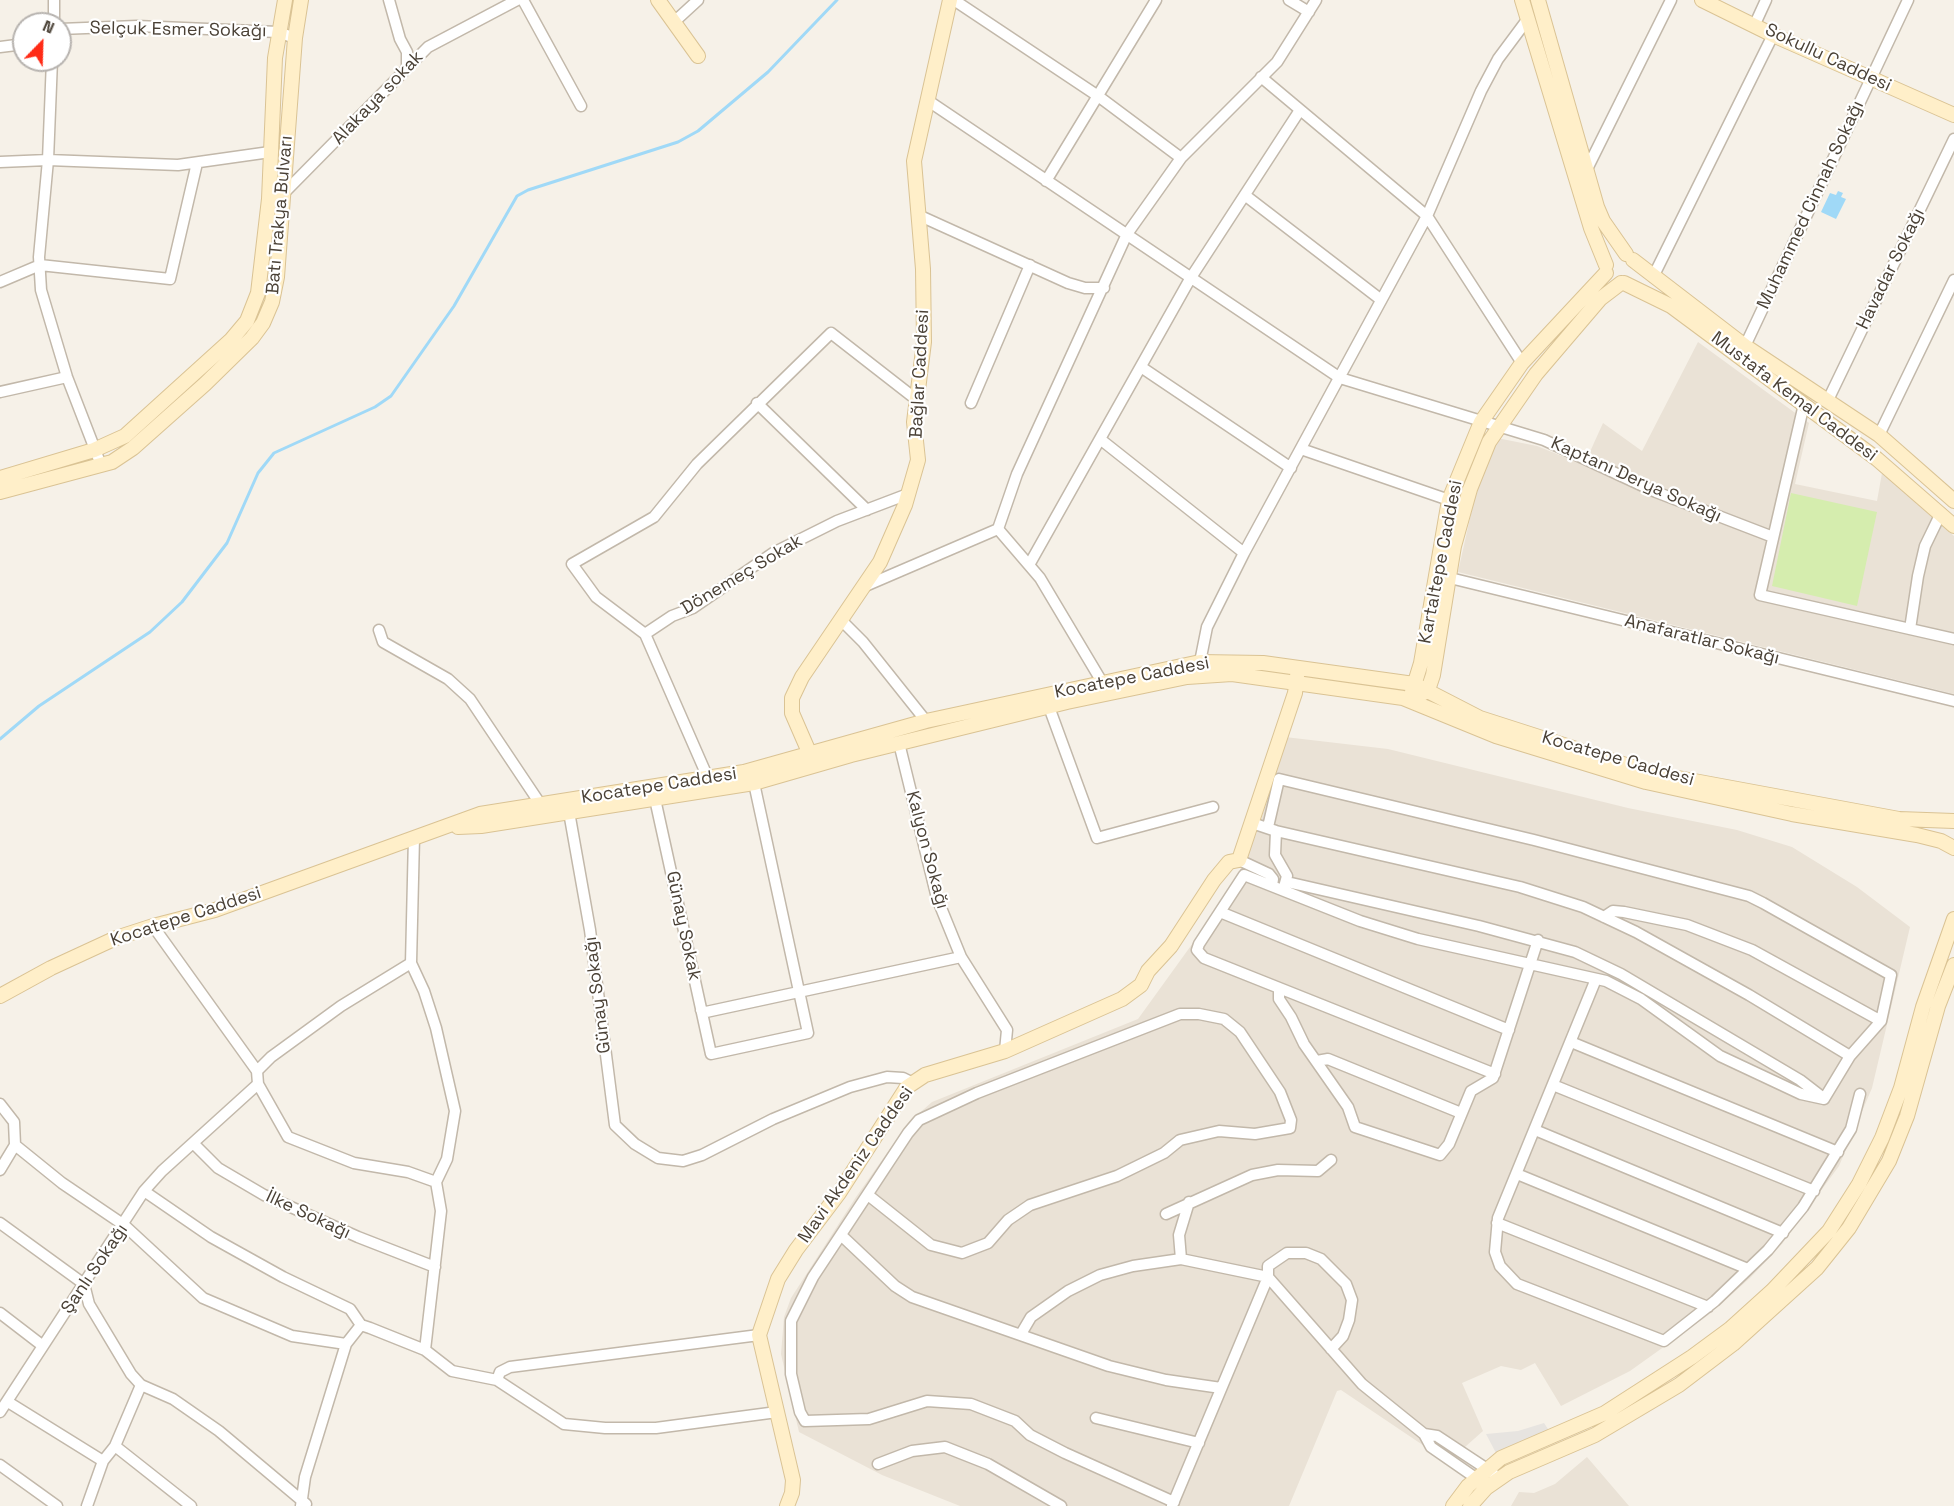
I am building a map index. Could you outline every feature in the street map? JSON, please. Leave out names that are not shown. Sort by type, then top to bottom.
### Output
[{"type":"main road","name":"Batı Trakya Bulvarı","points":[[0,478],[94,450],[125,435],[231,340],[246,321],[258,293],[268,199],[278,32],[285,0]]},
{"type":"main road","name":"Batı Trakya Bulvarı","points":[[0,492],[111,462],[133,448],[205,384],[252,338],[263,323],[272,302],[277,277],[295,38],[301,0]]},
{"type":"main road","points":[[658,0],[698,56]]},
{"type":"main road","name":"Bağlar Caddesi","points":[[811,759],[792,713],[792,698],[802,676],[842,621],[880,562],[908,494],[918,460],[914,422],[924,342],[923,269],[914,161],[952,0]]},
{"type":"main road","points":[[1522,0],[1606,269],[1611,280],[1623,283],[1635,273],[1629,257],[1612,256],[1606,269]]},
{"type":"main road","name":"Mustafa Kemal Caddesi","points":[[1538,0],[1586,171],[1603,221],[1629,257],[1745,346],[1879,435],[1954,501]]},
{"type":"main road","name":"Sokullu Caddesi","points":[[1702,0],[1755,24],[1773,35],[1954,115]]},
{"type":"main road","name":"Kartaltepe Caddesi","points":[[1410,701],[1421,663],[1449,500],[1481,423],[1522,363],[1606,269]]},
{"type":"main road","name":"Mustafa Kemal Caddesi","points":[[1623,283],[1671,306],[1877,459],[1954,526]]},
{"type":"main road","name":"Kartaltepe Caddesi","points":[[1428,690],[1454,546],[1470,489],[1498,427],[1536,374],[1600,299],[1623,283]]},
{"type":"main road","name":"Kocatepe Caddesi","points":[[447,827],[481,826],[754,783],[811,759],[926,721],[1200,662],[1244,662],[1414,684],[1480,718],[1651,773],[1899,819],[1954,821]]},
{"type":"main road","points":[[1239,860],[1296,683],[1297,668]]},
{"type":"main road","name":"Kocatepe Caddesi","points":[[0,996],[80,954],[153,926],[215,910],[480,814],[757,769],[899,743],[1049,707],[1207,674],[1232,674],[1388,695],[1410,701],[1496,736],[1646,782],[1792,814],[1917,835],[1941,841],[1954,848]]},
{"type":"main road","points":[[1410,701],[1428,690]]},
{"type":"main road","name":"Mavi Akdeniz Caddesi","points":[[759,1335],[778,1279],[796,1250],[839,1193],[907,1088],[925,1075],[1005,1051],[1122,999],[1141,985],[1148,971],[1171,946],[1214,880],[1229,862],[1239,860]]},
{"type":"main road","points":[[1470,1506],[1488,1481],[1488,1468],[1501,1458],[1605,1413],[1656,1382],[1730,1329],[1772,1291],[1829,1231],[1859,1184],[1882,1138],[1901,1088],[1926,996],[1954,919]]},
{"type":"main road","points":[[1453,1506],[1488,1481],[1595,1435],[1679,1385],[1733,1344],[1817,1268],[1850,1228],[1889,1161],[1907,1116],[1938,1006],[1954,965]]},
{"type":"main road","points":[[759,1335],[793,1479],[792,1493],[787,1506]]},
{"type":"street","points":[[389,0],[400,39],[407,52],[407,66]]},
{"type":"street","name":"Alakaya sokak","points":[[282,195],[428,47],[517,0]]},
{"type":"street","points":[[523,0],[581,106]]},
{"type":"street","points":[[674,22],[698,0]]},
{"type":"street","points":[[952,0],[1098,96],[1181,158]]},
{"type":"street","points":[[1046,181],[1156,0]]},
{"type":"street","points":[[1289,0],[1309,12]]},
{"type":"street","points":[[863,587],[998,529],[1017,474],[1127,234],[1181,158],[1277,62],[1316,0]]},
{"type":"street","points":[[1586,171],[1671,0]]},
{"type":"street","points":[[1755,24],[1766,0]]},
{"type":"street","name":"Muhammed Cinnah Sokağı","points":[[1745,346],[1908,0]]},
{"type":"street","points":[[1200,662],[1207,627],[1244,553],[1340,378],[1380,298],[1427,216],[1481,91],[1498,60],[1527,20]]},
{"type":"street","name":"Selçuk Esmer Sokağı","points":[[72,29],[137,26],[278,32],[295,38]]},
{"type":"street","points":[[1653,277],[1773,35]]},
{"type":"street","points":[[52,72],[40,265],[41,290],[68,377],[101,465]]},
{"type":"street","points":[[1261,77],[1427,216],[1522,363]]},
{"type":"street","name":"Kaptanı Derya Sokağı","points":[[927,100],[1340,378],[1481,423],[1544,440],[1656,492],[1773,537]]},
{"type":"street","points":[[1029,565],[1190,279],[1300,110]]},
{"type":"street","name":"Havadar Sokağı","points":[[1828,399],[1954,139]]},
{"type":"street","points":[[0,162],[48,160],[178,165],[270,152]]},
{"type":"street","points":[[0,282],[40,265],[170,279],[197,163]]},
{"type":"street","points":[[1246,195],[1380,298]]},
{"type":"street","points":[[918,215],[1068,283],[1085,288],[1104,288]]},
{"type":"street","points":[[971,404],[1030,265]]},
{"type":"street","points":[[1879,435],[1954,280]]},
{"type":"street","points":[[708,777],[645,634],[596,597],[572,564],[654,518],[697,464],[831,333],[917,400]]},
{"type":"street","points":[[1141,366],[1291,468]]},
{"type":"street","points":[[0,392],[68,377]]},
{"type":"street","points":[[757,404],[867,510]]},
{"type":"street","points":[[1804,404],[1760,594],[1954,639]]},
{"type":"street","points":[[1100,439],[1244,553]]},
{"type":"street","points":[[1302,449],[1449,500]]},
{"type":"street","name":"Dönemeç Sokak","points":[[645,634],[672,616],[693,608],[773,553],[908,494]]},
{"type":"street","points":[[1910,628],[1925,546],[1941,513]]},
{"type":"street","points":[[998,529],[1040,578],[1102,682]]},
{"type":"street","name":"Anafaratlar Sokağı","points":[[1450,578],[1954,701]]},
{"type":"street","points":[[842,621],[863,642],[926,721]]},
{"type":"street","points":[[378,630],[383,642],[448,679],[470,699],[541,805]]},
{"type":"street","points":[[1049,707],[1097,838],[1213,807]]},
{"type":"street","name":"Kalyon Sokağı","points":[[899,743],[937,898],[962,957],[1007,1030],[1005,1051]]},
{"type":"street","points":[[1280,886],[1287,876],[1275,855],[1272,829],[1279,779],[1534,840],[1749,896],[1891,975],[1881,1021],[1850,1056],[1824,1099]]},
{"type":"street","points":[[754,783],[799,992]]},
{"type":"street","name":"Günay Sokak","points":[[655,799],[711,1054],[808,1033],[799,992]]},
{"type":"street","name":"Günay Sokağı","points":[[569,812],[590,930],[615,1125],[635,1144],[658,1158],[683,1161],[702,1155],[773,1119],[849,1087],[887,1077],[903,1078],[913,1083]]},
{"type":"street","points":[[1252,823],[1520,887],[1584,907],[1749,995],[1850,1056]]},
{"type":"street","points":[[414,837],[411,963],[424,991],[436,1028],[455,1111],[447,1160],[435,1182],[441,1211],[425,1350]]},
{"type":"street","points":[[1239,860],[1269,874],[1280,886],[1538,940],[1575,952],[1621,974],[1800,1080],[1824,1099]]},
{"type":"street","points":[[1495,1074],[1199,955],[1197,950],[1199,944],[1244,874],[1280,886],[1360,921],[1418,939],[1596,979],[1641,999],[1719,1056],[1745,1070],[1801,1094],[1824,1099]]},
{"type":"street","points":[[1604,916],[1613,911],[1624,912],[1698,929],[1752,950],[1881,1021]]},
{"type":"street","points":[[1220,912],[1509,1030]]},
{"type":"street","points":[[153,926],[257,1071],[258,1084],[288,1137],[354,1163],[408,1172],[435,1182]]},
{"type":"street","points":[[1279,989],[1279,999],[1348,1107],[1355,1127],[1440,1155],[1449,1144],[1471,1091],[1488,1082],[1495,1074],[1538,940]]},
{"type":"street","points":[[701,1010],[706,1012],[962,957]]},
{"type":"street","points":[[257,1071],[271,1057],[341,1006],[411,963]]},
{"type":"street","points":[[1596,979],[1497,1223],[1495,1252],[1500,1266],[1517,1284],[1665,1341],[1708,1307],[1783,1233],[1814,1191],[1851,1129],[1860,1094]]},
{"type":"street","points":[[868,1196],[931,1245],[962,1253],[988,1243],[1008,1220],[1030,1205],[1117,1176],[1164,1153],[1180,1140],[1220,1131],[1255,1134],[1290,1128],[1291,1120],[1280,1092],[1240,1032],[1224,1019],[1199,1014],[1180,1014],[977,1093],[919,1120],[908,1133],[813,1277],[791,1321],[791,1374],[800,1412],[805,1421],[869,1419],[927,1401],[971,1404],[1015,1421],[1038,1439],[1173,1504],[1268,1277],[1268,1266],[1287,1253],[1306,1253],[1321,1259],[1334,1269],[1346,1284],[1352,1300],[1349,1320],[1343,1336],[1331,1349]]},
{"type":"street","points":[[1571,1042],[1838,1152]]},
{"type":"street","points":[[1317,1061],[1328,1059],[1461,1113]]},
{"type":"street","name":"Şanlı Sokağı","points":[[0,1412],[124,1225],[144,1191],[258,1084]]},
{"type":"street","points":[[1553,1085],[1814,1191]]},
{"type":"street","points":[[0,1104],[14,1122],[15,1145],[0,1170]]},
{"type":"street","points":[[1535,1130],[1783,1233]]},
{"type":"street","name":"İlke Sokağı","points":[[193,1143],[218,1168],[264,1195],[358,1238],[435,1267]]},
{"type":"street","points":[[15,1145],[62,1183],[124,1225],[203,1298],[292,1335],[346,1344]]},
{"type":"street","points":[[1166,1214],[1252,1175],[1278,1170],[1318,1171],[1331,1160]]},
{"type":"street","points":[[1517,1174],[1748,1269]]},
{"type":"street","points":[[144,1191],[211,1237],[283,1277],[350,1309],[361,1325],[425,1350],[452,1371],[497,1380],[564,1424],[656,1428],[777,1412]]},
{"type":"street","points":[[1181,1259],[1179,1235],[1190,1202]]},
{"type":"street","points":[[0,1222],[84,1284],[89,1304],[131,1374],[141,1385],[173,1399],[219,1431],[304,1505]]},
{"type":"street","points":[[1497,1223],[1708,1307]]},
{"type":"street","points":[[842,1236],[895,1286],[912,1297],[1109,1366],[1166,1380],[1221,1388]]},
{"type":"street","points":[[1022,1334],[1031,1317],[1068,1291],[1100,1275],[1133,1266],[1181,1259],[1268,1277],[1362,1384],[1424,1434],[1431,1447],[1488,1481]]},
{"type":"street","points":[[0,1313],[43,1346]]},
{"type":"street","points":[[304,1505],[305,1477],[346,1344],[361,1325]]},
{"type":"street","points":[[497,1380],[500,1372],[510,1367],[759,1335]]},
{"type":"street","points":[[87,1506],[104,1461],[115,1446],[141,1385]]},
{"type":"street","points":[[8,1402],[104,1461]]},
{"type":"street","points":[[1096,1418],[1199,1443]]},
{"type":"street","points":[[1424,1434],[1437,1436],[1488,1468]]},
{"type":"street","points":[[115,1446],[191,1506]]},
{"type":"street","points":[[878,1464],[912,1451],[945,1448],[988,1464],[1061,1506]]},
{"type":"street","points":[[0,1465],[57,1506]]},
{"type":"shaded area","points":[[1698,342],[1809,423],[1795,484],[1877,501],[1882,473],[1954,536],[1954,694],[1458,572],[1479,478],[1497,438],[1537,446],[1584,465],[1603,423],[1642,451]]},
{"type":"shaded area","points":[[1285,737],[1388,749],[1628,808],[1737,830],[1792,847],[1857,887],[1910,927],[1872,1088],[1839,1166],[1782,1244],[1750,1278],[1707,1316],[1630,1371],[1561,1406],[1535,1363],[1521,1370],[1501,1366],[1462,1383],[1483,1431],[1448,1462],[1341,1390],[1337,1391],[1289,1506],[960,1506],[882,1475],[799,1432],[781,1354],[784,1317],[791,1298],[856,1197],[908,1123],[932,1102],[1138,1019],[1216,911],[1242,869],[1259,827]]},
{"type":"shaded area","points":[[1544,1423],[1550,1432],[1496,1453],[1486,1434],[1518,1431]]},
{"type":"shaded area","points":[[1587,1457],[1629,1506],[1511,1506],[1519,1492],[1534,1493],[1555,1484]]},
{"type":"green space","points":[[1791,493],[1877,512],[1857,606],[1772,586]]},
{"type":"water","points":[[1838,191],[1843,193],[1841,197],[1846,199],[1836,219],[1821,212],[1830,193],[1836,195]]},
{"type":"waterway","points":[[0,739],[39,706],[150,632],[182,602],[227,543],[258,473],[274,453],[375,407],[391,396],[454,306],[517,196],[528,190],[678,142],[698,131],[768,72],[837,0]]}]
